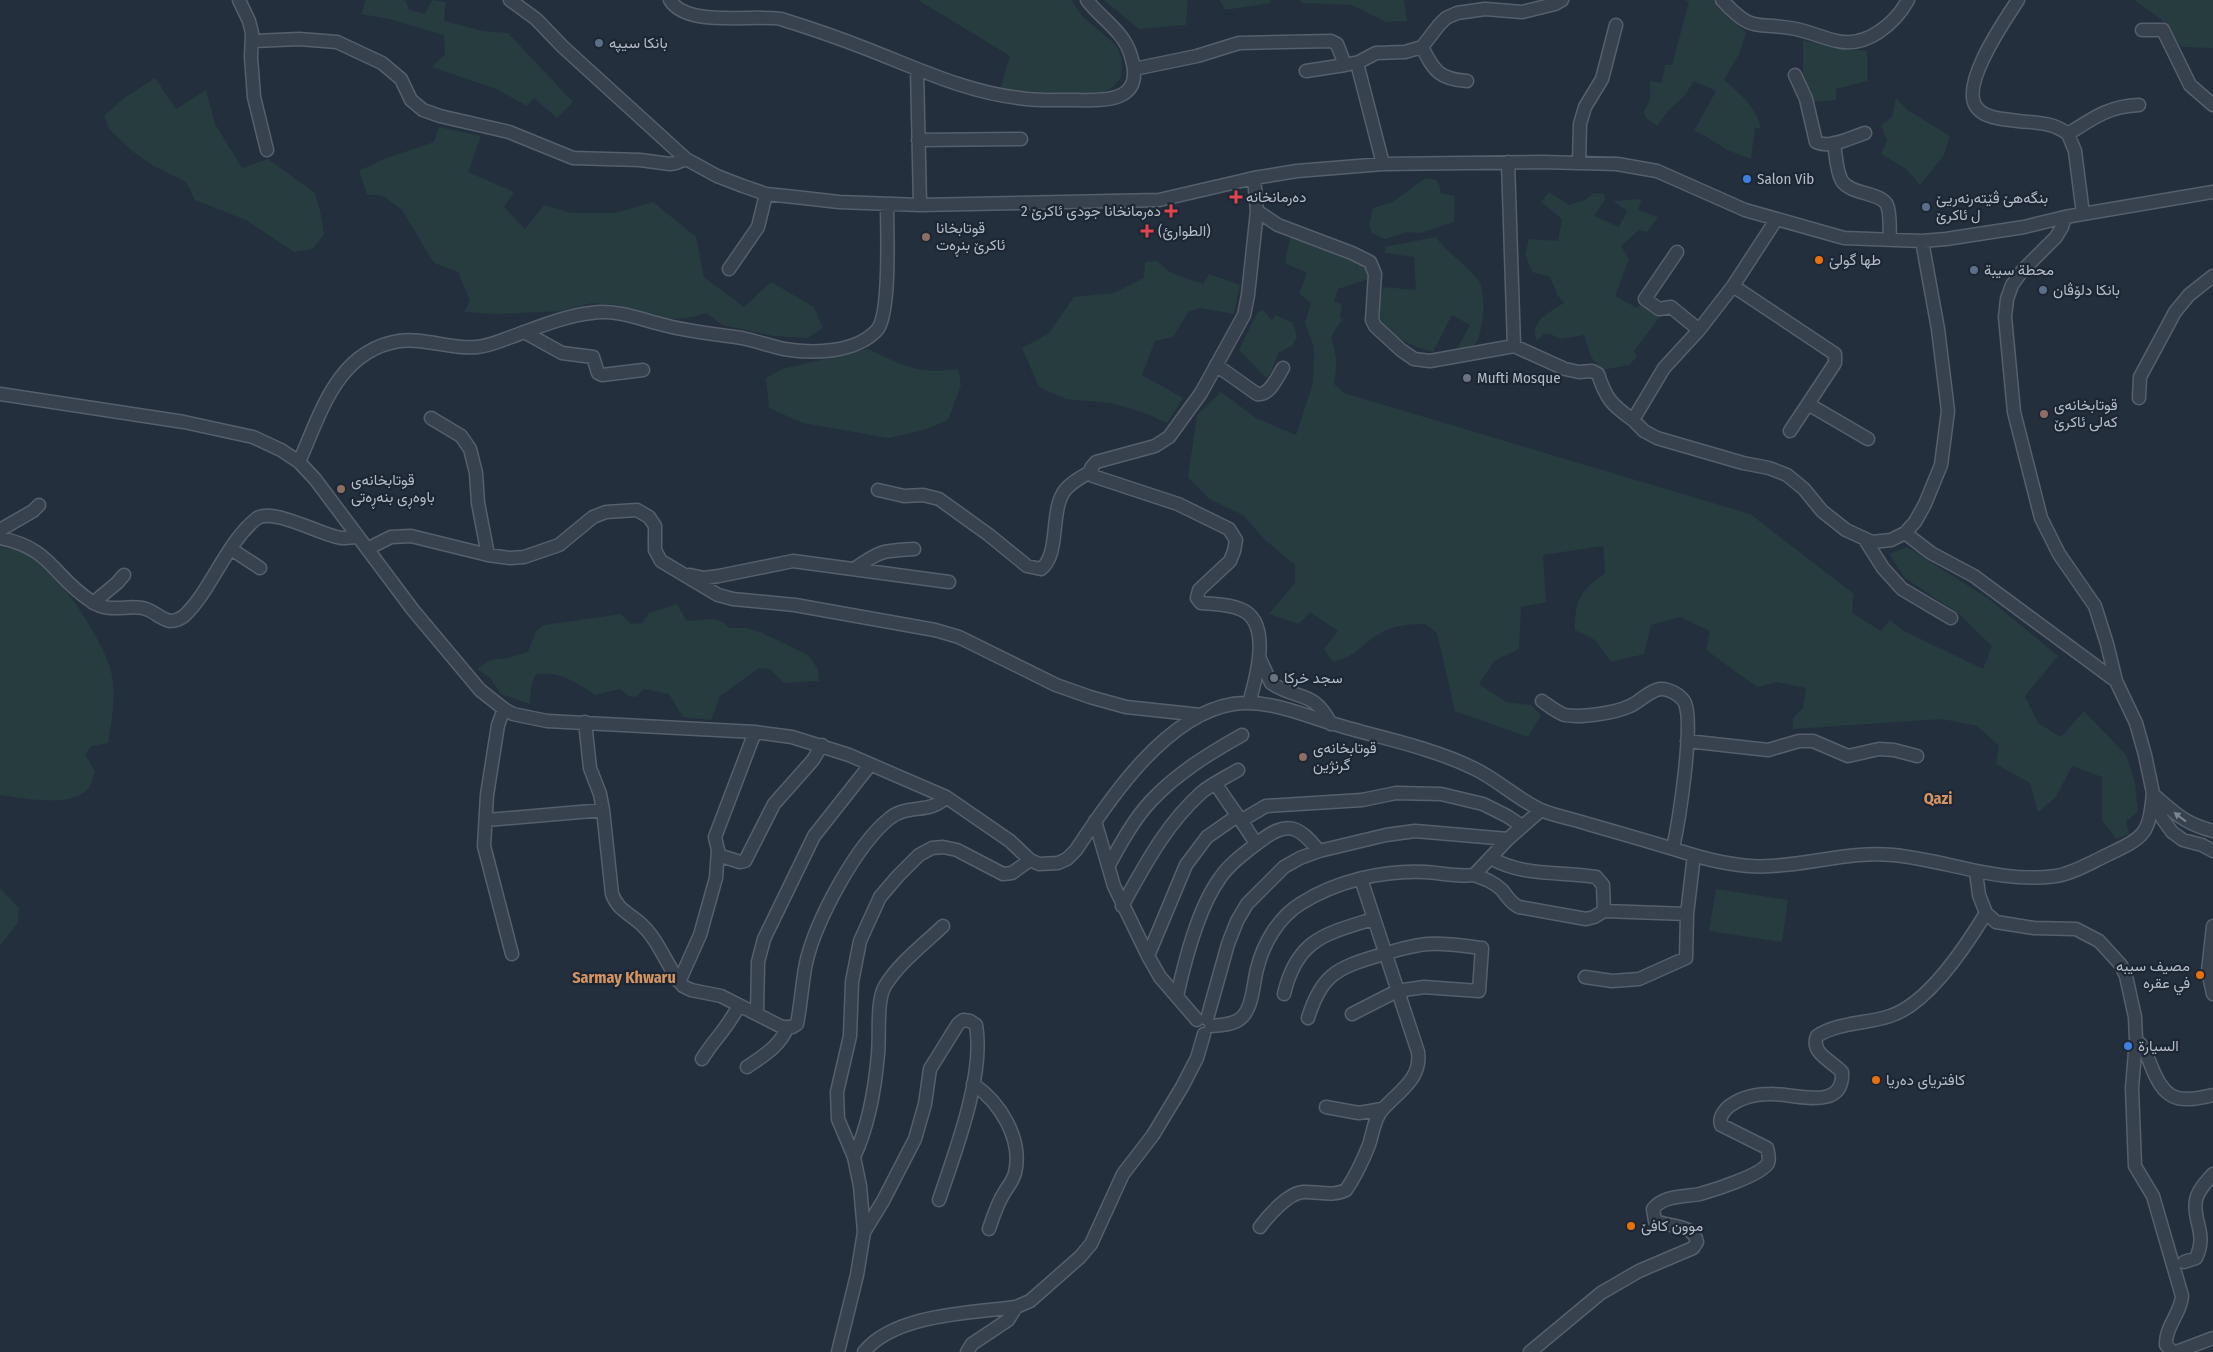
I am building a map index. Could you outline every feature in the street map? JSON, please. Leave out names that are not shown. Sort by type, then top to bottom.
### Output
[{"type":"street","points":[[239,0],[249,21],[253,41],[251,57],[254,97],[268,150]]},
{"type":"street","points":[[510,0],[536,19],[563,48],[686,159],[717,176],[766,194],[887,205],[1159,200],[1254,178],[1297,171],[1383,164],[1508,162],[1617,164],[1657,171],[1745,210],[1844,238],[1922,241],[2024,228],[2065,217],[2213,192]]},
{"type":"street","points":[[673,2],[691,13],[711,17],[733,19],[767,16],[781,19],[866,48],[917,69],[990,92],[1020,98],[1114,100],[1122,96],[1129,89],[1134,70],[1131,55],[1119,33],[1087,0]]},
{"type":"street","points":[[1306,71],[1359,62],[1376,53],[1404,52],[1422,47],[1446,18],[1457,13],[1485,9],[1522,12],[1555,4],[1562,0]]},
{"type":"street","points":[[1722,0],[1733,12],[1754,26],[1787,27],[1838,41],[1849,42],[1859,41],[1882,30],[1902,10],[1908,0]]},
{"type":"street","points":[[2018,0],[1973,81],[1973,102],[1979,111],[1992,117],[2051,124],[2068,134],[2074,151],[2083,214]]},
{"type":"street","points":[[1579,163],[1580,124],[1584,107],[1602,79],[1616,25]]},
{"type":"street","points":[[2142,30],[2163,30],[2168,36],[2190,85],[2213,105]]},
{"type":"street","points":[[253,41],[299,39],[337,42],[382,63],[401,79],[411,100],[423,110],[440,116],[509,132],[573,158],[640,160],[670,164],[686,159]]},
{"type":"street","points":[[1134,70],[1198,56],[1239,43],[1331,41],[1337,44],[1344,65]]},
{"type":"street","points":[[1422,47],[1431,64],[1443,76],[1451,80],[1467,81]]},
{"type":"street","points":[[1359,62],[1358,67],[1383,164]]},
{"type":"street","points":[[917,69],[920,205]]},
{"type":"street","points":[[1795,75],[1806,99],[1816,142],[1819,144],[1834,143],[1866,133]]},
{"type":"street","points":[[2068,134],[2100,113],[2122,105],[2139,105]]},
{"type":"street","points":[[918,140],[1021,139]]},
{"type":"street","points":[[1834,143],[1839,174],[1843,182],[1849,188],[1883,200],[1887,205],[1890,240]]},
{"type":"street","points":[[1508,162],[1514,346]]},
{"type":"street","points":[[1249,703],[1257,677],[1259,659],[1254,621],[1246,611],[1239,608],[1201,602],[1197,598],[1198,590],[1230,562],[1236,540],[1229,529],[1178,504],[1093,476],[1091,468],[1096,462],[1155,446],[1169,438],[1201,393],[1244,315],[1257,211],[1254,178]]},
{"type":"street","points":[[729,268],[758,227],[766,194]]},
{"type":"street","points":[[299,462],[336,383],[351,363],[370,350],[400,341],[463,348],[479,347],[591,313],[623,314],[666,326],[745,339],[785,349],[818,351],[842,348],[862,342],[879,328],[886,304],[887,205]]},
{"type":"street","points":[[1257,211],[1278,225],[1352,253],[1370,262],[1375,274],[1372,320],[1375,326],[1414,359],[1430,361],[1514,346],[1565,369],[1579,372],[1592,371],[1598,374],[1604,394],[1644,431],[1657,438],[1743,463],[1769,468],[1787,475],[1804,489],[1828,516],[1846,530],[1872,542],[1891,540],[1905,533],[1915,522],[1925,504],[1941,465],[1948,411],[1938,329],[1922,241]]},
{"type":"street","points":[[2065,217],[2056,237],[2022,271],[2012,285],[2007,299],[2005,317],[2014,412],[2042,518],[2059,554],[2095,606],[2108,644],[2116,682],[2136,722],[2153,793],[2162,818],[2172,832],[2183,840],[2202,845],[2213,851]]},
{"type":"street","points":[[1633,420],[1664,368],[1699,330],[1733,286],[1776,220]]},
{"type":"street","points":[[1677,252],[1645,298],[1659,308],[1671,306],[1699,330]]},
{"type":"street","points":[[2139,398],[2140,377],[2175,312],[2189,296],[2213,276]]},
{"type":"street","points":[[1733,286],[1836,354],[1835,363],[1790,431]]},
{"type":"street","points":[[524,332],[562,353],[593,357],[598,373],[643,370]]},
{"type":"street","points":[[1216,365],[1257,394],[1262,395],[1267,393],[1283,368]]},
{"type":"street","points":[[0,394],[227,430],[253,437],[281,450],[299,462],[315,479],[413,610],[469,678],[492,702],[514,714],[547,721],[755,732],[792,737],[822,745],[946,797],[1010,841],[1030,860],[1039,864],[1049,864],[1067,859],[1076,850],[1120,786],[1153,749],[1201,715],[1218,708],[1249,703],[1296,711],[1331,724],[1449,759],[1474,768],[1541,810],[1724,862],[1768,866],[1853,855],[1893,855],[1976,872],[2035,877],[2056,876],[2074,871],[2136,841],[2147,828],[2153,793]]},
{"type":"street","points":[[1808,404],[1868,439]]},
{"type":"street","points":[[431,418],[461,436],[470,449],[476,473],[478,503],[488,555]]},
{"type":"street","points":[[878,490],[904,496],[923,495],[940,499],[952,510],[990,535],[1027,566],[1041,570],[1046,566],[1050,557],[1060,501],[1065,489],[1092,472]]},
{"type":"street","points":[[0,530],[33,511],[38,505]]},
{"type":"street","points":[[368,549],[391,538],[410,536],[488,555],[510,558],[542,552],[559,545],[593,517],[606,512],[637,510],[649,517],[655,526],[658,556],[670,568],[718,595],[733,599],[795,605],[935,630],[959,637],[1056,685],[1090,698],[1126,707],[1201,715]]},
{"type":"street","points":[[0,538],[20,542],[45,557],[78,592],[93,603],[106,608],[145,608],[161,618],[176,620],[184,616],[249,526],[263,515],[270,515],[341,538],[358,536]]},
{"type":"street","points":[[1905,533],[1931,553],[1974,576],[2116,682]]},
{"type":"street","points":[[1864,538],[1883,568],[1902,589],[1951,618]]},
{"type":"street","points":[[231,550],[260,568]]},
{"type":"street","points":[[854,569],[873,556],[888,550],[914,550]]},
{"type":"street","points":[[682,574],[704,578],[793,562],[949,582]]},
{"type":"street","points":[[93,603],[124,575]]},
{"type":"street","points":[[1259,659],[1271,683],[1313,701],[1324,710],[1331,724]]},
{"type":"street","points":[[1542,701],[1564,714],[1581,716],[1630,706],[1646,695],[1660,689],[1673,692],[1684,701],[1688,713],[1687,741],[1680,816],[1673,848]]},
{"type":"street","points":[[504,709],[498,725],[488,786],[484,846],[512,954]]},
{"type":"street","points":[[585,722],[590,768],[600,794],[612,894],[616,904],[626,914],[641,924],[656,943],[679,982],[691,990],[711,992],[757,1013],[782,1027],[787,1028],[797,1024],[807,961],[819,928],[841,882],[862,849],[890,817],[898,813],[941,804],[946,797]]},
{"type":"street","points":[[679,982],[700,935],[716,878],[718,854],[715,836],[755,732]]},
{"type":"street","points":[[1109,865],[1127,834],[1151,801],[1190,767],[1242,735]]},
{"type":"street","points":[[1687,741],[1768,750],[1799,741],[1813,742],[1848,756],[1879,749],[1894,750],[1917,756]]},
{"type":"street","points":[[718,854],[740,862],[745,861],[774,804],[808,766],[822,745]]},
{"type":"street","points":[[757,1013],[758,962],[764,939],[814,836],[870,765]]},
{"type":"street","points":[[1122,906],[1157,844],[1173,821],[1203,791],[1238,770]]},
{"type":"street","points":[[1216,784],[1256,844]]},
{"type":"street","points":[[1148,956],[1180,879],[1190,860],[1208,836],[1266,806],[1362,800],[1396,793],[1441,794],[1483,804],[1522,826]]},
{"type":"street","points":[[2153,793],[2182,820],[2195,826],[2213,830]]},
{"type":"street","points":[[487,820],[602,810]]},
{"type":"street","points":[[1474,875],[1508,838],[1541,810]]},
{"type":"street","points":[[1095,821],[1114,886],[1122,906],[1148,956],[1160,977],[1205,1025],[1234,1023],[1244,1015],[1262,950],[1279,923],[1288,914],[1311,898],[1361,879],[1406,872],[1426,872],[1456,876],[1474,875],[1491,881],[1504,892],[1513,904],[1519,907],[1586,919],[1604,911],[1687,914]]},
{"type":"street","points":[[2147,828],[2167,826]]},
{"type":"street","points":[[1177,996],[1200,915],[1220,876],[1256,844],[1271,833],[1283,828],[1294,828],[1307,837],[1319,851]]},
{"type":"street","points":[[864,1352],[891,1331],[919,1322],[1016,1307],[1030,1301],[1080,1257],[1091,1244],[1124,1174],[1153,1135],[1182,1088],[1197,1058],[1228,944],[1237,921],[1247,904],[1284,867],[1300,858],[1319,851],[1386,834],[1415,831],[1508,838]]},
{"type":"street","points":[[838,1352],[857,1275],[864,1232],[860,1186],[854,1157],[838,1119],[837,1092],[850,1036],[854,960],[866,924],[880,897],[898,876],[920,855],[932,848],[943,847],[956,850],[1003,874],[1012,873],[1030,860]]},
{"type":"street","points":[[1585,977],[1612,981],[1639,979],[1686,958],[1687,914],[1694,855]]},
{"type":"street","points":[[1491,858],[1511,868],[1524,871],[1596,877],[1603,885],[1604,911]]},
{"type":"street","points":[[1976,872],[1979,895],[1986,913],[1996,922],[2010,925],[2076,929],[2098,941],[2121,964],[2126,976],[2135,1017],[2136,1040],[2132,1088],[2135,1166],[2153,1196],[2182,1296],[2180,1308],[2168,1333],[2166,1344],[2172,1351],[2176,1352],[2213,1338]]},
{"type":"street","points":[[1260,1227],[1269,1215],[1293,1195],[1301,1192],[1338,1194],[1346,1190],[1368,1145],[1374,1124],[1382,1109],[1405,1089],[1418,1066],[1418,1052],[1361,879]]},
{"type":"street","points":[[1530,1352],[1607,1290],[1639,1271],[1683,1254],[1693,1248],[1697,1242],[1696,1236],[1692,1231],[1655,1221],[1653,1209],[1657,1204],[1666,1200],[1701,1194],[1762,1170],[1768,1163],[1767,1148],[1722,1125],[1720,1121],[1722,1114],[1729,1107],[1751,1095],[1772,1094],[1821,1098],[1833,1095],[1839,1089],[1842,1081],[1842,1072],[1816,1050],[1814,1042],[1816,1036],[1838,1026],[1890,1016],[1908,1009],[1921,999],[1937,980],[1970,938],[1986,913]]},
{"type":"street","points":[[1284,994],[1289,974],[1304,950],[1319,938],[1373,919]]},
{"type":"street","points":[[854,1157],[864,1134],[871,1101],[878,1054],[882,992],[898,969],[943,926]]},
{"type":"street","points":[[2213,926],[2208,971],[2213,994]]},
{"type":"street","points":[[1308,1018],[1325,982],[1342,968],[1405,947],[1429,944],[1482,948],[1479,991],[1424,987],[1397,991],[1374,1001],[1352,1014]]},
{"type":"street","points":[[702,1059],[712,1043],[728,1026],[739,1005]]},
{"type":"street","points":[[864,1232],[883,1201],[915,1140],[925,1104],[930,1069],[958,1024],[963,1020],[970,1021],[976,1025],[978,1036],[968,1112],[938,1200]]},
{"type":"street","points":[[747,1067],[773,1048],[783,1038],[787,1028]]},
{"type":"street","points":[[2136,1040],[2143,1045],[2153,1072],[2166,1092],[2174,1098],[2183,1100],[2213,1095]]},
{"type":"street","points":[[973,1084],[987,1093],[1000,1108],[1010,1128],[1014,1145],[1016,1173],[1004,1193],[989,1229]]},
{"type":"street","points":[[1326,1107],[1360,1113],[1382,1109]]},
{"type":"street","points":[[2184,1262],[2196,1258],[2200,1249],[2201,1236],[2196,1213],[2196,1200],[2201,1189],[2213,1174]]},
{"type":"street","points":[[966,1352],[972,1344],[1008,1320],[1016,1307]]},
{"type":"green space","points":[[366,0],[402,0],[406,1],[409,10],[425,14],[432,0],[446,2],[444,21],[483,31],[508,33],[573,102],[557,118],[534,98],[527,106],[496,89],[432,67],[445,54],[444,35],[389,19],[361,14]]},
{"type":"green space","points":[[918,0],[1071,0],[1083,17],[1116,45],[1122,59],[1121,78],[1112,88],[1098,95],[1000,90],[1010,56]]},
{"type":"green space","points":[[1104,0],[1188,0],[1186,25],[1139,29]]},
{"type":"green space","points":[[1220,0],[1271,0],[1270,3],[1225,10]]},
{"type":"green space","points":[[1300,0],[1404,0],[1407,21],[1386,22],[1352,5],[1301,3]]},
{"type":"green space","points":[[1685,0],[1713,0],[1728,17],[1746,32],[1740,52],[1724,80],[1747,101],[1755,113],[1761,128],[1755,128],[1751,159],[1727,150],[1694,131],[1716,91],[1694,81],[1685,95],[1668,111],[1657,126],[1646,118],[1644,112],[1650,99],[1650,81],[1662,83],[1665,65],[1672,65],[1689,2]]},
{"type":"green space","points":[[2134,0],[2213,0],[2213,48],[2181,47],[2162,20]]},
{"type":"green space","points":[[1803,40],[1838,48],[1867,51],[1867,81],[1836,89],[1836,100],[1812,102],[1803,76]]},
{"type":"green space","points":[[155,78],[176,109],[206,90],[215,124],[242,168],[268,159],[314,192],[320,210],[324,234],[313,249],[294,252],[246,220],[195,200],[186,182],[152,165],[132,151],[110,130],[104,116],[124,98]]},
{"type":"green space","points":[[1896,98],[1909,111],[1950,136],[1944,155],[1920,185],[1905,168],[1881,154],[1887,141],[1881,126],[1892,117]]},
{"type":"green space","points":[[439,127],[481,136],[468,172],[514,192],[504,207],[525,229],[544,205],[571,213],[615,213],[653,202],[696,237],[704,277],[744,307],[771,282],[814,307],[823,328],[807,338],[773,336],[722,325],[707,313],[693,317],[664,320],[617,305],[592,303],[561,311],[497,314],[464,312],[470,301],[458,272],[434,263],[402,210],[383,196],[367,194],[359,171],[384,159],[434,142]]},
{"type":"green space","points":[[1425,178],[1436,180],[1440,187],[1440,193],[1455,196],[1454,222],[1420,233],[1407,232],[1385,239],[1372,233],[1369,225],[1373,208],[1393,202]]},
{"type":"green space","points":[[1549,192],[1569,205],[1585,200],[1594,193],[1604,194],[1605,200],[1594,216],[1619,227],[1627,211],[1613,201],[1642,199],[1638,210],[1658,217],[1647,232],[1639,230],[1621,246],[1629,259],[1615,296],[1637,308],[1642,304],[1662,314],[1634,351],[1637,357],[1629,365],[1602,370],[1591,357],[1584,335],[1561,339],[1550,334],[1544,334],[1537,341],[1535,329],[1538,323],[1547,314],[1564,303],[1558,296],[1550,277],[1532,272],[1525,254],[1529,239],[1558,241],[1562,219],[1541,202]]},
{"type":"green space","points":[[1436,237],[1479,281],[1483,294],[1483,314],[1480,333],[1474,345],[1460,352],[1458,347],[1470,325],[1452,315],[1433,352],[1402,340],[1376,319],[1383,287],[1416,290],[1414,257],[1385,253],[1385,247]]},
{"type":"green space","points":[[1290,238],[1349,255],[1366,266],[1369,279],[1338,289],[1334,301],[1342,305],[1340,318],[1343,319],[1332,336],[1336,362],[1334,384],[1344,393],[1750,514],[1854,594],[1852,613],[1881,631],[1890,620],[1904,631],[1983,669],[1992,646],[1959,614],[1905,578],[1889,554],[1907,547],[1989,599],[2058,656],[2025,696],[2038,723],[2061,737],[2084,711],[2126,755],[2135,783],[2138,812],[2126,821],[2129,834],[2116,839],[2102,820],[2102,777],[2072,766],[2056,797],[2038,812],[2030,783],[1996,764],[1999,746],[1977,726],[1942,719],[1793,729],[1793,718],[1803,708],[1806,688],[1777,682],[1757,687],[1706,650],[1710,631],[1680,617],[1651,625],[1644,654],[1611,662],[1595,640],[1575,630],[1576,612],[1581,597],[1590,585],[1605,574],[1603,546],[1543,555],[1546,602],[1521,607],[1519,649],[1494,661],[1479,684],[1506,702],[1531,705],[1541,715],[1528,737],[1455,711],[1437,633],[1425,624],[1391,628],[1373,638],[1351,655],[1333,662],[1324,649],[1338,631],[1310,612],[1299,624],[1269,614],[1295,583],[1295,565],[1265,540],[1243,515],[1209,499],[1188,477],[1197,415],[1221,392],[1256,418],[1296,435],[1313,383],[1314,347],[1305,323],[1311,303],[1299,293],[1307,273],[1285,263]]},
{"type":"green space","points":[[1157,261],[1171,273],[1203,284],[1209,274],[1240,285],[1234,314],[1200,308],[1188,312],[1173,337],[1155,341],[1142,375],[1183,398],[1167,423],[1145,413],[1111,403],[1066,399],[1039,387],[1022,348],[1048,334],[1074,297],[1114,293],[1144,278],[1145,262]]},
{"type":"green space","points":[[1263,310],[1272,320],[1276,315],[1293,323],[1297,337],[1292,346],[1278,353],[1272,371],[1266,378],[1239,350],[1257,313]]},
{"type":"green space","points":[[868,349],[901,364],[920,369],[958,369],[961,385],[948,420],[924,430],[888,438],[803,423],[769,408],[766,378],[782,369]]},
{"type":"green space","points":[[0,547],[26,554],[38,561],[63,587],[97,638],[110,667],[113,695],[108,743],[92,746],[85,754],[95,772],[92,781],[87,790],[79,796],[69,799],[45,800],[0,795]]},
{"type":"green space","points":[[677,604],[686,620],[719,620],[730,628],[746,628],[760,632],[808,655],[818,669],[819,681],[784,683],[770,669],[759,668],[720,696],[711,720],[683,717],[669,694],[644,689],[636,697],[629,696],[620,689],[595,695],[566,678],[552,674],[535,675],[531,688],[530,704],[501,694],[490,678],[477,669],[490,660],[508,658],[528,652],[536,631],[544,625],[621,614],[631,624],[642,623],[649,613]]},
{"type":"green space","points":[[0,888],[19,908],[18,922],[0,946]]},
{"type":"green space","points":[[1716,889],[1788,900],[1782,942],[1709,931]]},
{"type":"place","name":"بانکا سیپە","points":[[599,43]]},
{"type":"place","name":"Salon Vib","points":[[1747,179]]},
{"type":"place","name":"دەرمانخانە","points":[[1236,197]]},
{"type":"place","name":"بنگەهێ ڤێتەرنەریێ ل ئاکرێ","points":[[1926,207]]},
{"type":"place","name":"دەرمانخانا جودی ئاکرێ 2","points":[[1171,211]]},
{"type":"place","name":"(الطوارئ)","points":[[1147,231]]},
{"type":"place","name":"قوتابخانا ئاکرێ بنڕەت","points":[[926,237]]},
{"type":"place","name":"طها گولێ","points":[[1819,260]]},
{"type":"place","name":"محطة سيبة","points":[[1974,270]]},
{"type":"place","name":"بانکا دلۆڤان","points":[[2043,290]]},
{"type":"place","name":"Mufti Mosque","points":[[1467,378]]},
{"type":"place","name":"قوتابخانەی کەلی ئاکرێ","points":[[2044,414]]},
{"type":"place","name":"قوتابخانەی باوەڕی بنەڕەتی","points":[[341,489]]},
{"type":"place","name":"سجد خركا","points":[[1274,678]]},
{"type":"place","name":"قوتابخانەی گرنژین","points":[[1303,757]]},
{"type":"place","name":"مصيف سيبه في عقره","points":[[2200,975]]},
{"type":"place","name":"السيارة","points":[[2128,1046]]},
{"type":"place","name":"کافتریای دەریا","points":[[1876,1080]]},
{"type":"place","name":"موون کافێ","points":[[1631,1226]]},
{"type":"district","name":"Qazi","points":[[1938,798]]},
{"type":"district","name":"Sarmay Khwaru","points":[[624,977]]}]
